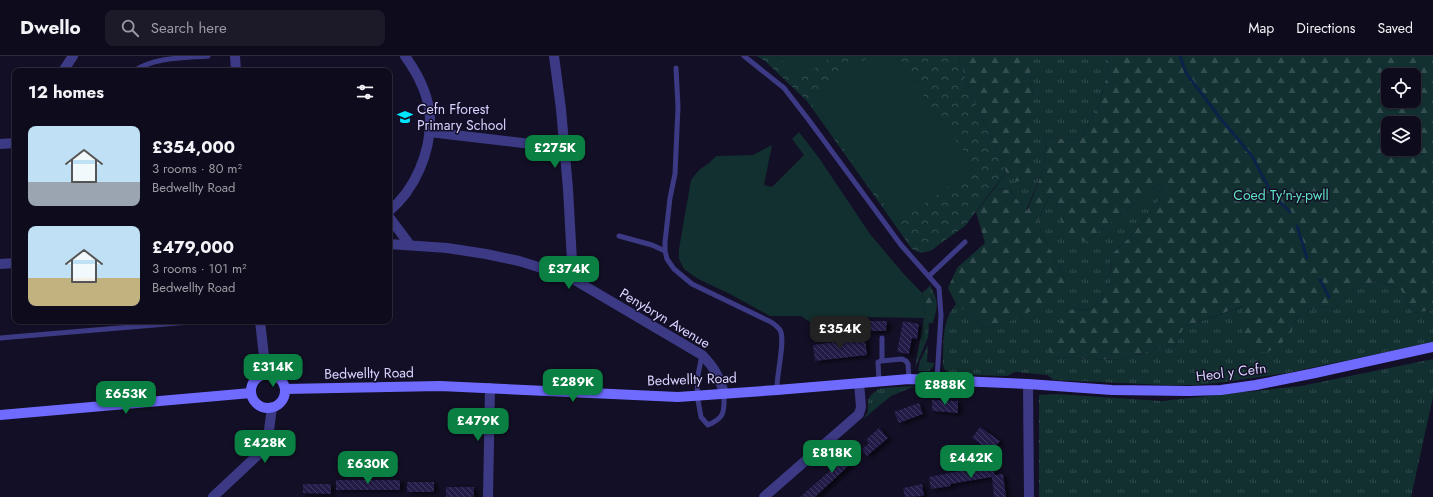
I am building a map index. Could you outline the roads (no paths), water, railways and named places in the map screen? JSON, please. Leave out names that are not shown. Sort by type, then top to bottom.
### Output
[{"type":"street","points":[[65,68],[72,56]]},
{"type":"street","points":[[235,56],[236,68]]},
{"type":"street","points":[[392,208],[407,192],[419,172],[426,150],[429,132],[429,111],[424,90],[417,75],[405,56]]},
{"type":"street","points":[[554,56],[558,79],[565,148],[573,280]]},
{"type":"street","points":[[429,132],[565,148]]},
{"type":"street","points":[[0,144],[12,143]]},
{"type":"street","points":[[392,221],[410,245]]},
{"type":"street","name":"Penybryn Avenue","points":[[392,244],[463,251],[519,261],[573,280],[702,356],[713,366],[724,393]]},
{"type":"street","points":[[0,264],[12,263]]},
{"type":"street","points":[[260,324],[266,374]]},
{"type":"street","name":"Heol y Cefn","points":[[1028,384],[1112,390],[1221,390],[1315,374],[1433,347]]},
{"type":"street","points":[[266,374],[271,374],[280,379],[285,389],[283,399],[276,406],[272,407],[260,406],[252,399],[251,388],[256,378],[266,374]]},
{"type":"street","name":"Bedwellty Road","points":[[285,389],[440,386],[678,397],[909,379],[1028,384]]},
{"type":"street","points":[[764,497],[859,414],[861,407],[859,383]]},
{"type":"street","points":[[1028,384],[1029,497]]},
{"type":"street","points":[[488,497],[490,388]]},
{"type":"street","points":[[0,415],[251,393]]},
{"type":"street","points":[[213,497],[262,452],[268,438],[272,407]]},
{"type":"lane","points":[[138,68],[143,65],[166,59],[208,56]]},
{"type":"lane","points":[[744,56],[784,88],[892,233],[939,288],[941,314],[937,379]]},
{"type":"lane","points":[[676,68],[678,107],[675,174],[670,198],[665,242],[667,259],[674,269],[692,284],[771,322],[781,331],[782,342],[777,390]]},
{"type":"lane","points":[[619,236],[652,245],[665,251]]},
{"type":"lane","points":[[928,276],[966,242]]},
{"type":"lane","points":[[0,338],[166,324]]},
{"type":"lane","points":[[882,338],[882,361]]},
{"type":"lane","points":[[702,356],[698,375],[697,395],[701,417],[708,424],[718,420],[724,411],[724,393]]},
{"type":"lane","points":[[879,381],[878,362],[902,359],[908,364],[909,379]]},
{"type":"waterway","points":[[1180,56],[1186,73],[1221,119],[1252,156],[1272,194],[1290,212]]},
{"type":"waterway","points":[[1297,226],[1307,258]]},
{"type":"waterway","points":[[1320,280],[1329,297]]},
{"type":"place","name":"Cefn Fforest Primary School","points":[[405,117]]},
{"type":"park label","name":"Coed Ty'n-y-pwll","points":[[1281,195]]}]
